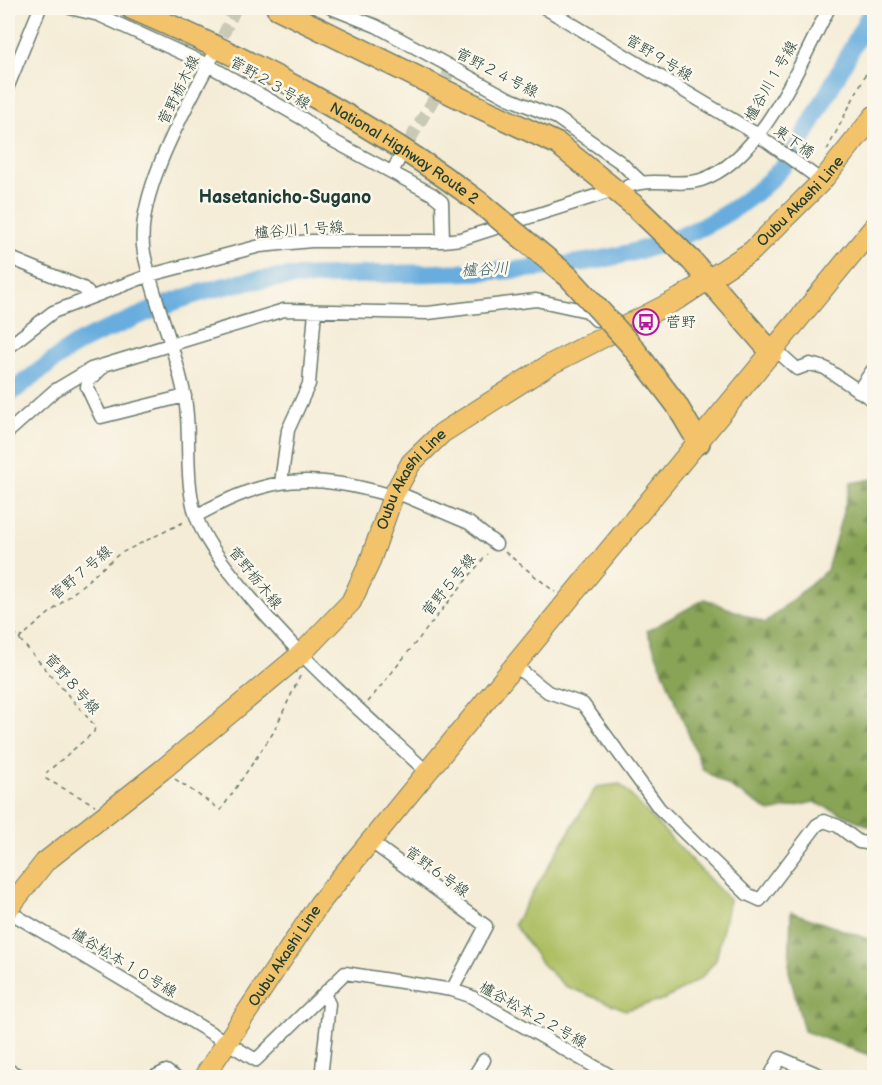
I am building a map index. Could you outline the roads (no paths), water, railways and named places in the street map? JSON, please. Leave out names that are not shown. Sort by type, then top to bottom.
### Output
[{"type":"highway","name":"National Highway Route 2","points":[[131,8],[206,40],[290,82],[425,162],[479,202],[568,277],[631,345],[676,404],[699,443]]},
{"type":"highway","points":[[277,8],[470,104],[558,144],[636,207],[692,261],[773,351]]},
{"type":"main road","name":"Oubu Akashi Line","points":[[8,910],[45,862],[304,658],[351,602],[369,564],[394,494],[411,463],[442,433],[549,365],[680,297],[752,250],[817,177],[868,136],[874,116]]},
{"type":"main road","name":"Oubu Akashi Line","points":[[203,1077],[320,904],[426,771],[872,234]]},
{"type":"street","points":[[8,86],[40,8]]},
{"type":"street","name":"菅野２３号線","points":[[70,8],[99,15],[211,60],[305,120],[326,137],[395,166],[442,202],[443,241]]},
{"type":"street","name":"菅野２４号線","points":[[331,8],[376,26],[451,71],[557,118],[620,162],[634,184]]},
{"type":"street","name":"菅野９号線","points":[[545,8],[758,135]]},
{"type":"street","name":"櫨谷川１号線","points":[[634,184],[700,180],[734,161],[767,124],[829,8]]},
{"type":"street","name":"菅野栃木線","points":[[211,60],[153,180],[145,205],[143,243],[150,276],[172,344],[185,396],[189,485],[196,516],[216,554],[256,606],[304,658],[426,771]]},
{"type":"street","name":"東下橋","points":[[758,135],[817,177]]},
{"type":"street","name":"櫨谷川１号線","points":[[8,346],[52,312],[150,276],[260,246],[311,241],[461,239],[608,192]]},
{"type":"street","points":[[8,257],[83,288],[92,297]]},
{"type":"street","points":[[8,432],[54,391],[91,369],[284,310],[428,313],[536,300],[587,311],[610,333]]},
{"type":"street","points":[[281,483],[288,430],[309,384],[315,311]]},
{"type":"street","points":[[773,351],[797,369],[817,364],[874,401]]},
{"type":"street","points":[[105,365],[88,382],[87,387],[101,417],[185,396]]},
{"type":"street","points":[[858,391],[874,368]]},
{"type":"street","points":[[196,516],[234,495],[265,485],[310,480],[350,484],[394,494],[469,523],[496,544]]},
{"type":"street","points":[[514,665],[548,692],[583,704],[659,808],[747,894],[760,900],[817,825],[824,821],[838,826],[859,842],[874,844]]},
{"type":"street","name":"菅野６号線","points":[[370,841],[486,926],[452,990]]},
{"type":"street","name":"櫨谷松本１０号線","points":[[8,910],[256,1060],[324,994]]},
{"type":"street","name":"櫨谷松本２２号線","points":[[324,994],[345,973],[452,990],[470,996],[597,1073],[614,1077]]},
{"type":"street","points":[[321,1077],[329,1004],[324,994]]},
{"type":"street","points":[[769,1077],[780,1058],[822,1076]]},
{"type":"street","points":[[472,1077],[484,1060]]},
{"type":"street","points":[[8,1071],[24,1077]]},
{"type":"street","points":[[152,1077],[166,1071],[176,1077]]},
{"type":"waterway","name":"櫨谷川","points":[[8,395],[59,356],[86,339],[173,302],[234,284],[282,278],[504,270],[563,265],[621,255],[676,239],[727,213],[772,178],[780,169],[808,129],[873,8]]},
{"type":"tunnel","points":[[215,52],[236,8]]},
{"type":"tunnel","points":[[401,155],[449,73]]},
{"type":"place","name":"菅野","points":[[646,322]]},
{"type":"district","name":"Hasetanicho-Sugano","points":[[285,197]]}]
